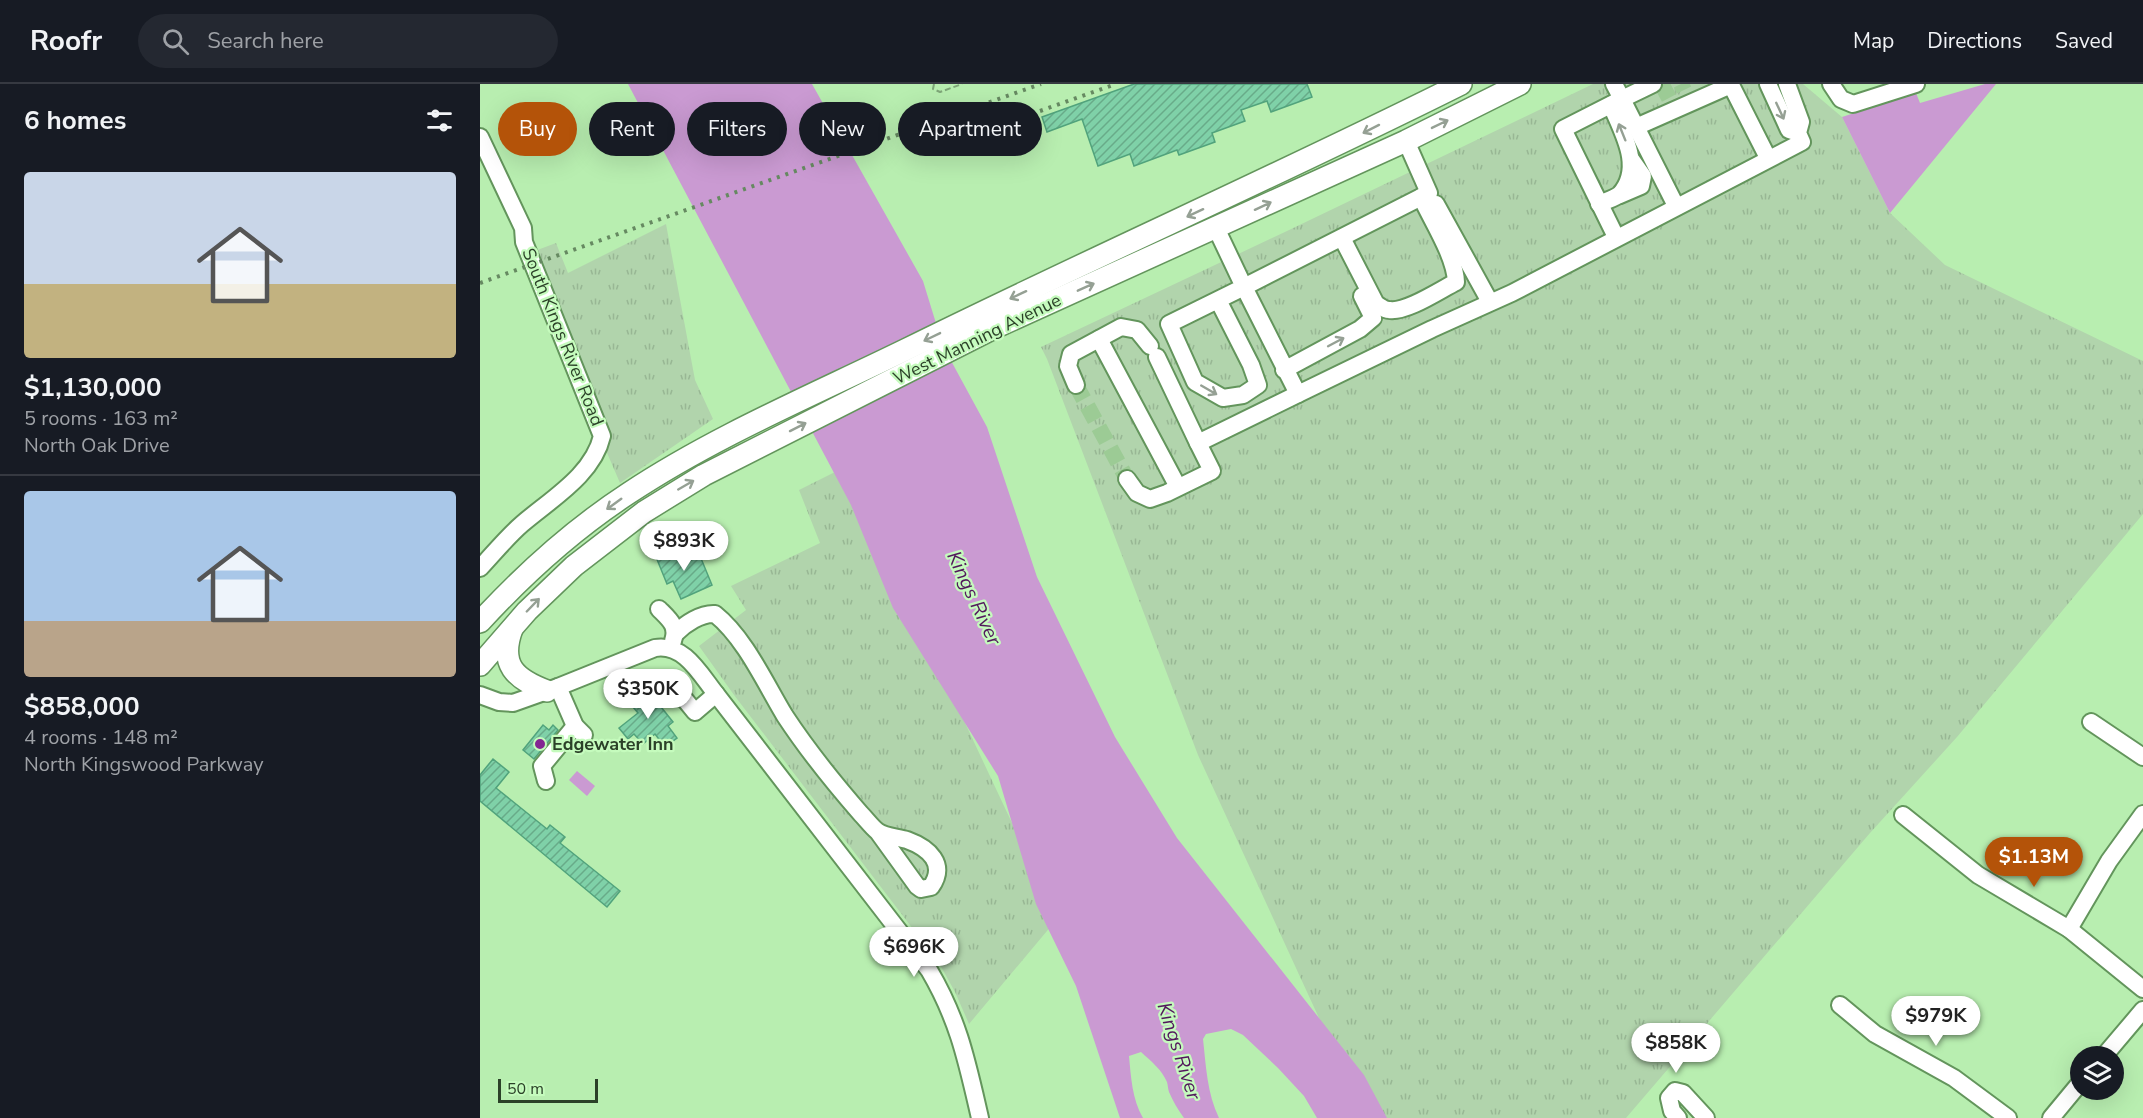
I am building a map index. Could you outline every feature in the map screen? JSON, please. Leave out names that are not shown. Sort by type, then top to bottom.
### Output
[{"type":"main road","name":"West Manning Avenue","points":[[480,622],[525,576],[600,513],[657,476],[737,432],[989,319],[1461,84]]},
{"type":"main road","name":"West Manning Avenue","points":[[480,665],[514,625],[574,566],[644,512],[704,475],[989,319],[1216,228],[1406,141],[1520,84]]},
{"type":"main road","points":[[514,625],[508,645],[508,659],[512,669],[522,680],[552,689]]},
{"type":"street","points":[[1599,204],[1620,195],[1629,178],[1632,165],[1614,84]]},
{"type":"street","points":[[1616,237],[1563,129],[1617,102],[1664,92],[1695,93],[1731,84],[1768,158]]},
{"type":"street","points":[[1768,84],[1789,130],[1798,133]]},
{"type":"street","points":[[1198,444],[1490,302],[1802,142],[1798,133],[1801,122],[1787,84]]},
{"type":"street","points":[[1831,84],[1841,99],[1853,104],[1916,84]]},
{"type":"street","points":[[1636,127],[1664,92]]},
{"type":"street","points":[[1617,102],[1636,127],[1676,206]]},
{"type":"street","name":"South Kings River Road","points":[[480,137],[523,228],[524,242],[602,436],[598,452],[571,484],[520,526],[480,568]]},
{"type":"street","points":[[1338,240],[1376,304],[1386,310],[1407,307],[1456,282],[1456,272],[1406,141]]},
{"type":"street","points":[[1218,300],[1251,365],[1258,385],[1243,396],[1224,398],[1195,382],[1169,324],[1425,195]]},
{"type":"street","points":[[1425,195],[1490,302]]},
{"type":"street","points":[[1216,228],[1284,370],[1298,394]]},
{"type":"street","points":[[1284,370],[1360,329],[1373,318],[1338,240]]},
{"type":"street","points":[[1076,385],[1068,366],[1071,354],[1121,327],[1137,330],[1153,352],[1212,471],[1150,499],[1137,493],[1127,479]]},
{"type":"street","points":[[1099,339],[1178,487]]},
{"type":"street","points":[[659,609],[674,624],[678,646],[929,970],[944,995],[962,1042],[980,1118]]},
{"type":"street","points":[[678,646],[683,627],[705,615],[715,614],[743,647],[813,756],[878,832]]},
{"type":"street","points":[[480,695],[500,702],[513,703],[655,648],[678,646]]},
{"type":"street","points":[[669,680],[695,712],[716,694]]},
{"type":"street","points":[[546,781],[542,766],[580,731],[552,689]]},
{"type":"street","points":[[2091,722],[2143,757]]},
{"type":"street","points":[[2069,929],[2109,861],[2143,814]]},
{"type":"street","points":[[1903,815],[1978,874],[2069,929],[2143,989]]},
{"type":"street","points":[[1840,1005],[1875,1034],[1945,1072],[1973,1090],[2008,1118]]},
{"type":"street","points":[[2112,1046],[2143,1010]]},
{"type":"street","points":[[1678,1118],[1670,1105],[1670,1098],[1675,1091],[1683,1093],[1706,1118]]},
{"type":"street","points":[[2051,1118],[2070,1095]]},
{"type":"path","points":[[934,84],[933,89],[940,92],[962,84]]},
{"type":"green space","points":[[1593,84],[1803,84],[1842,117],[1890,213],[1945,265],[2143,361],[2143,514],[1957,737],[1870,833],[1626,1118],[1365,1118],[1198,755],[1041,347]]},
{"type":"green space","points":[[666,224],[695,380],[713,419],[620,483],[524,255],[556,243],[568,273]]},
{"type":"green space","points":[[845,467],[1057,919],[969,1024],[939,963],[699,646],[746,610],[731,586],[820,543],[799,490]]},
{"type":"water","name":"Kings River","points":[[628,84],[812,84],[822,102],[799,102],[799,156],[853,156],[923,281],[943,346],[987,427],[1037,577],[1115,737],[1177,838],[1364,1075],[1387,1118],[1317,1118],[1304,1096],[1278,1068],[1243,1035],[1231,1029],[1206,1034],[1203,1039],[1209,1089],[1219,1118],[1184,1118],[1172,1099],[1162,1074],[1141,1052],[1129,1056],[1134,1096],[1143,1118],[1120,1118],[1076,986],[1036,904],[998,776],[893,608],[851,505],[666,156],[675,156],[675,102],[638,102]]},
{"type":"water","points":[[1985,84],[1996,84],[1890,213],[1842,117],[1916,93],[1920,103]]},
{"type":"water","points":[[577,771],[595,786],[587,796],[569,780]]},
{"type":"building","points":[[1134,84],[1307,84],[1312,97],[1271,112],[1267,101],[1241,110],[1245,121],[1212,133],[1215,142],[1179,155],[1177,150],[1134,166],[1130,154],[1098,166],[1082,119],[1047,132],[1042,117]]},
{"type":"building","points":[[682,546],[689,561],[700,556],[712,585],[681,599],[673,581],[667,584],[656,557]]},
{"type":"building","points":[[645,687],[673,722],[668,726],[677,738],[665,747],[655,734],[643,744],[634,734],[628,739],[619,728],[638,713],[628,701]]},
{"type":"building","name":"Edgewater Inn","points":[[543,725],[549,730],[553,725],[558,730],[534,759],[523,750]]},
{"type":"building","points":[[493,759],[509,772],[496,788],[547,829],[550,825],[565,837],[560,843],[620,891],[607,907],[480,801],[480,775]]},
{"type":"tunnel","points":[[1681,84],[1684,90]]},
{"type":"tunnel","points":[[1662,85],[1669,98]]},
{"type":"tunnel","points":[[1076,385],[1127,479]]},
{"type":"railway","points":[[480,283],[1041,84]]},
{"type":"railway","points":[[1042,110],[1116,84]]},
{"type":"place","name":"Edgewater Inn","points":[[540,744]]}]
